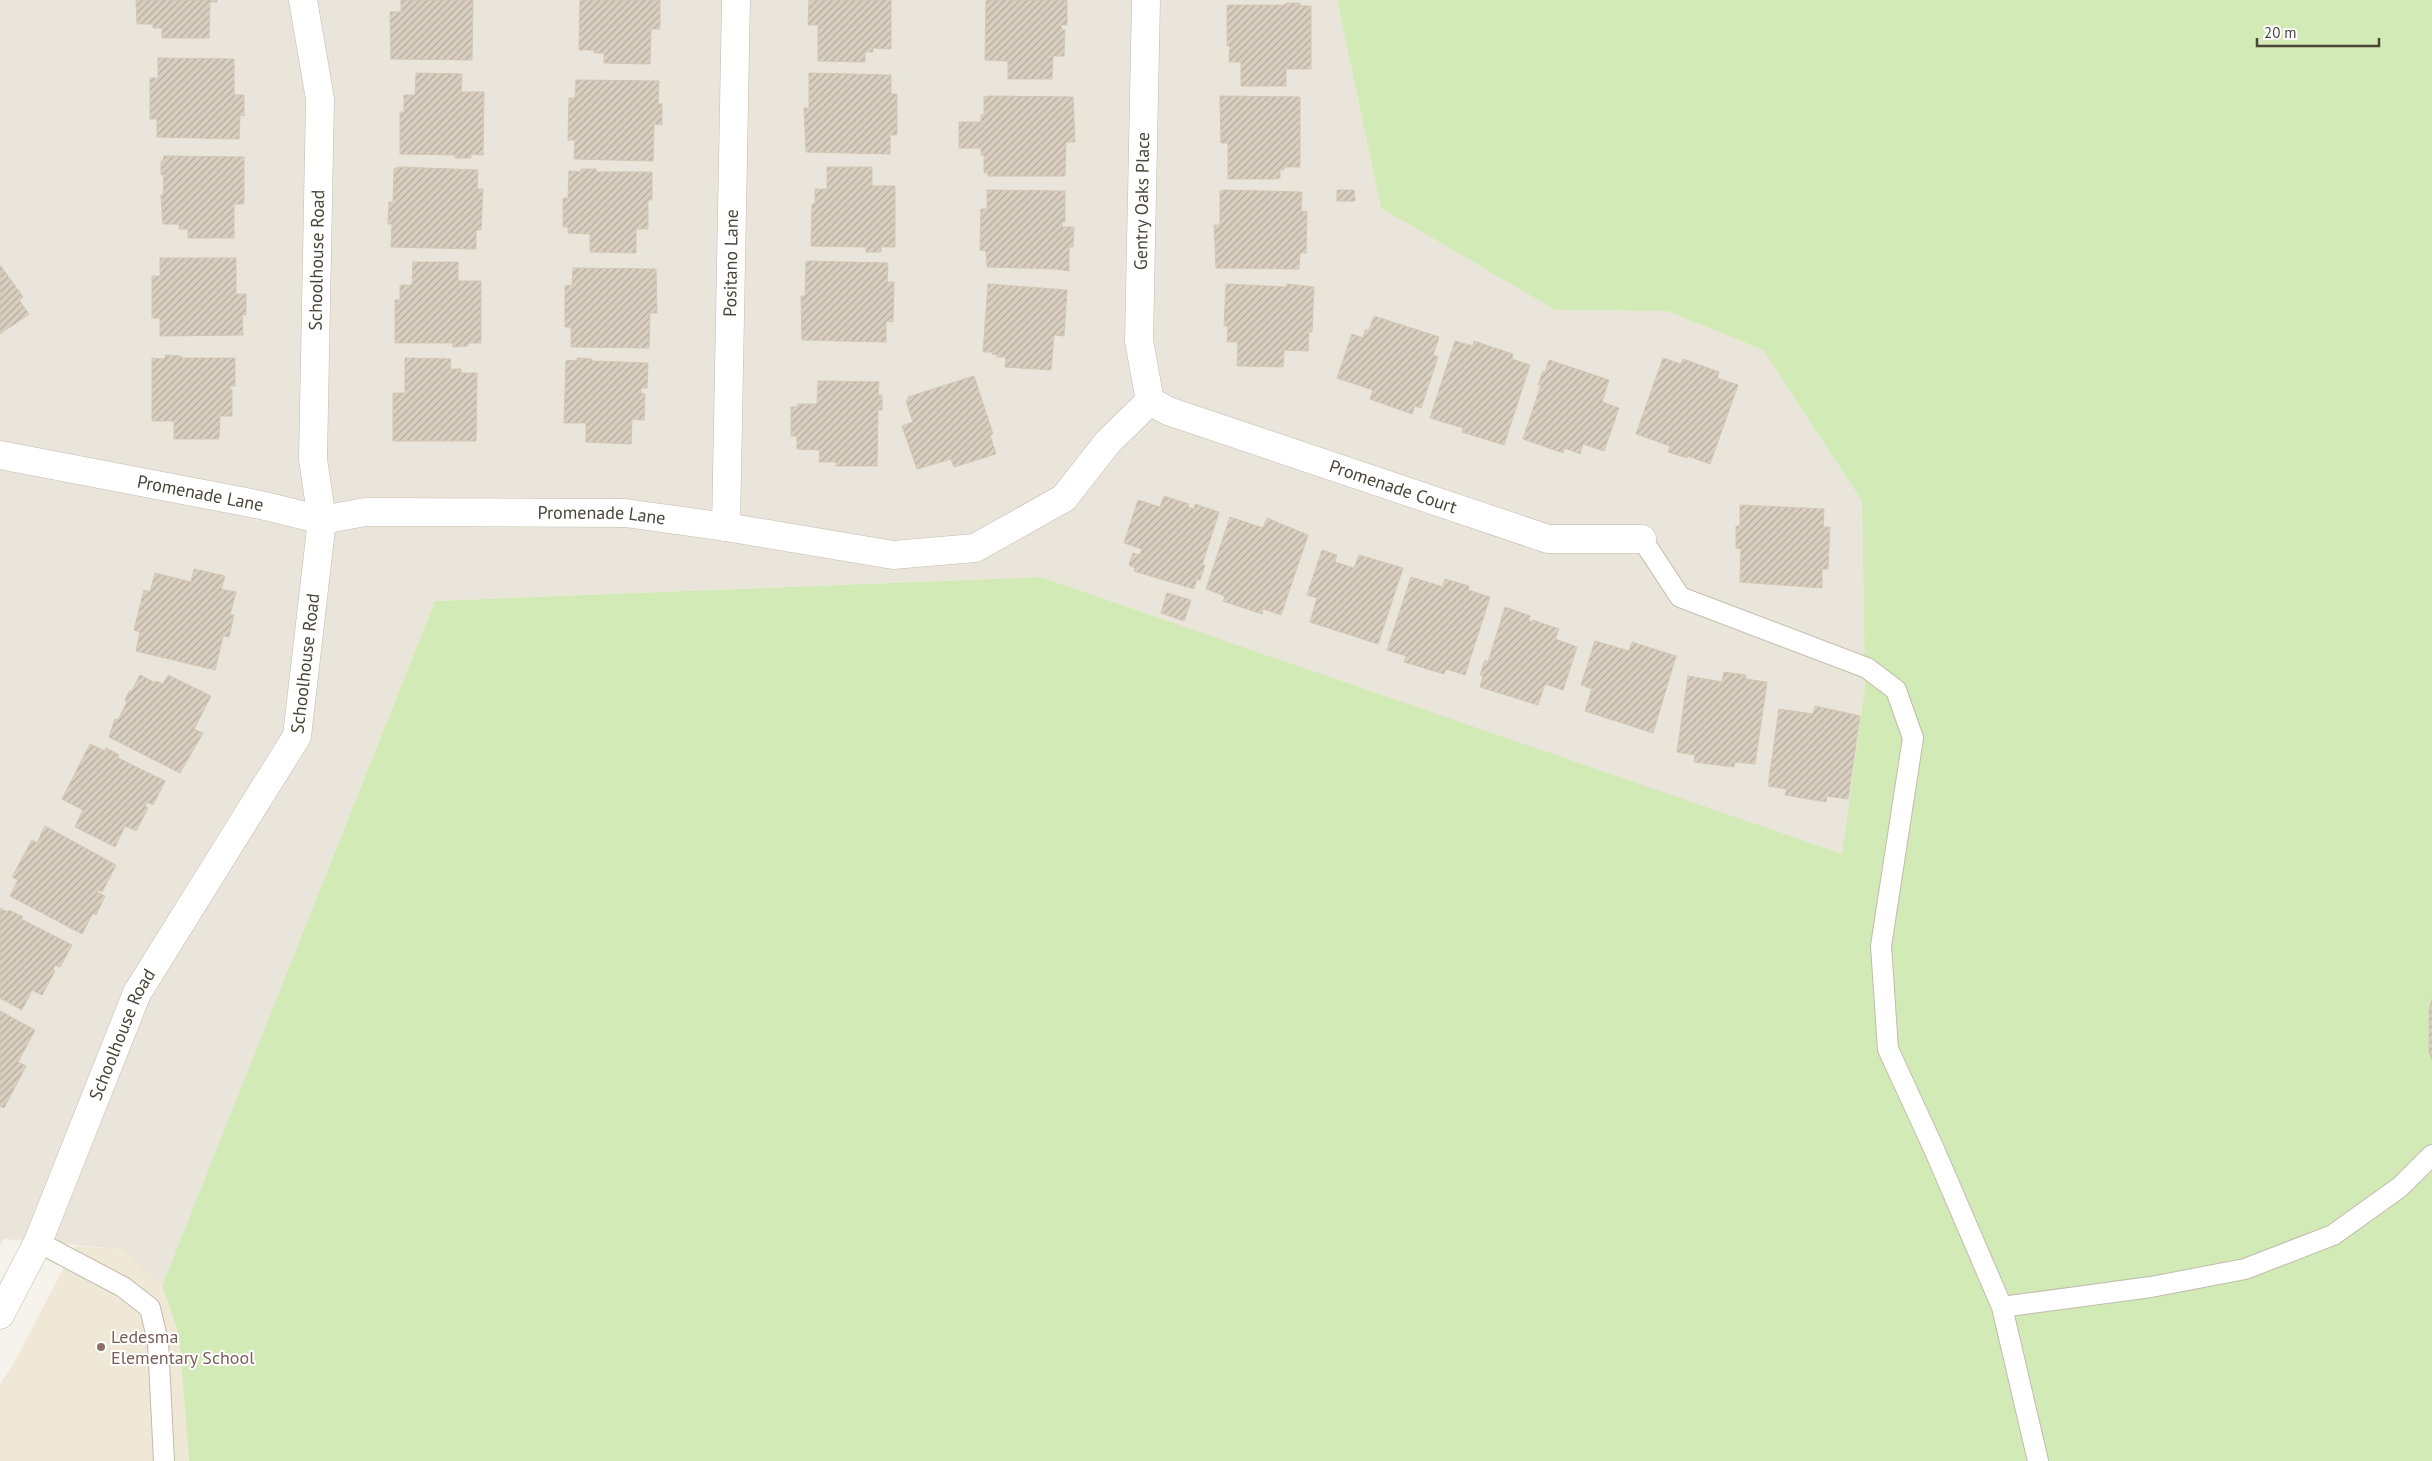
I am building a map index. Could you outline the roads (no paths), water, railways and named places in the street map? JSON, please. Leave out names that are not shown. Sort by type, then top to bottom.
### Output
[{"type":"street","name":"Schoolhouse Road","points":[[0,1315],[38,1242],[137,994],[297,736],[322,520],[313,458],[320,98],[303,0]]},
{"type":"street","name":"Positano Lane","points":[[726,527],[736,0]]},
{"type":"street","name":"Gentry Oaks Place","points":[[1146,0],[1139,342],[1150,400]]},
{"type":"street","name":"Promenade Lane","points":[[0,455],[261,505],[322,520],[365,512],[625,513],[726,527],[893,555],[975,548],[1064,498],[1108,442],[1150,400]]},
{"type":"street","name":"Promenade Court","points":[[1150,400],[1168,411],[1548,539],[1642,539]]},
{"type":"lane","points":[[1642,539],[1680,597],[1867,668],[1896,690],[1913,738],[1881,946],[1888,1050],[1934,1149],[2002,1308],[2038,1461]]},
{"type":"lane","points":[[2002,1308],[2151,1287],[2245,1269],[2333,1235],[2400,1186],[2432,1155]]},
{"type":"lane","points":[[38,1242],[124,1286],[150,1308],[158,1342],[164,1461]]},
{"type":"place","name":"Ledesma Elementary School","points":[[101,1347]]}]
